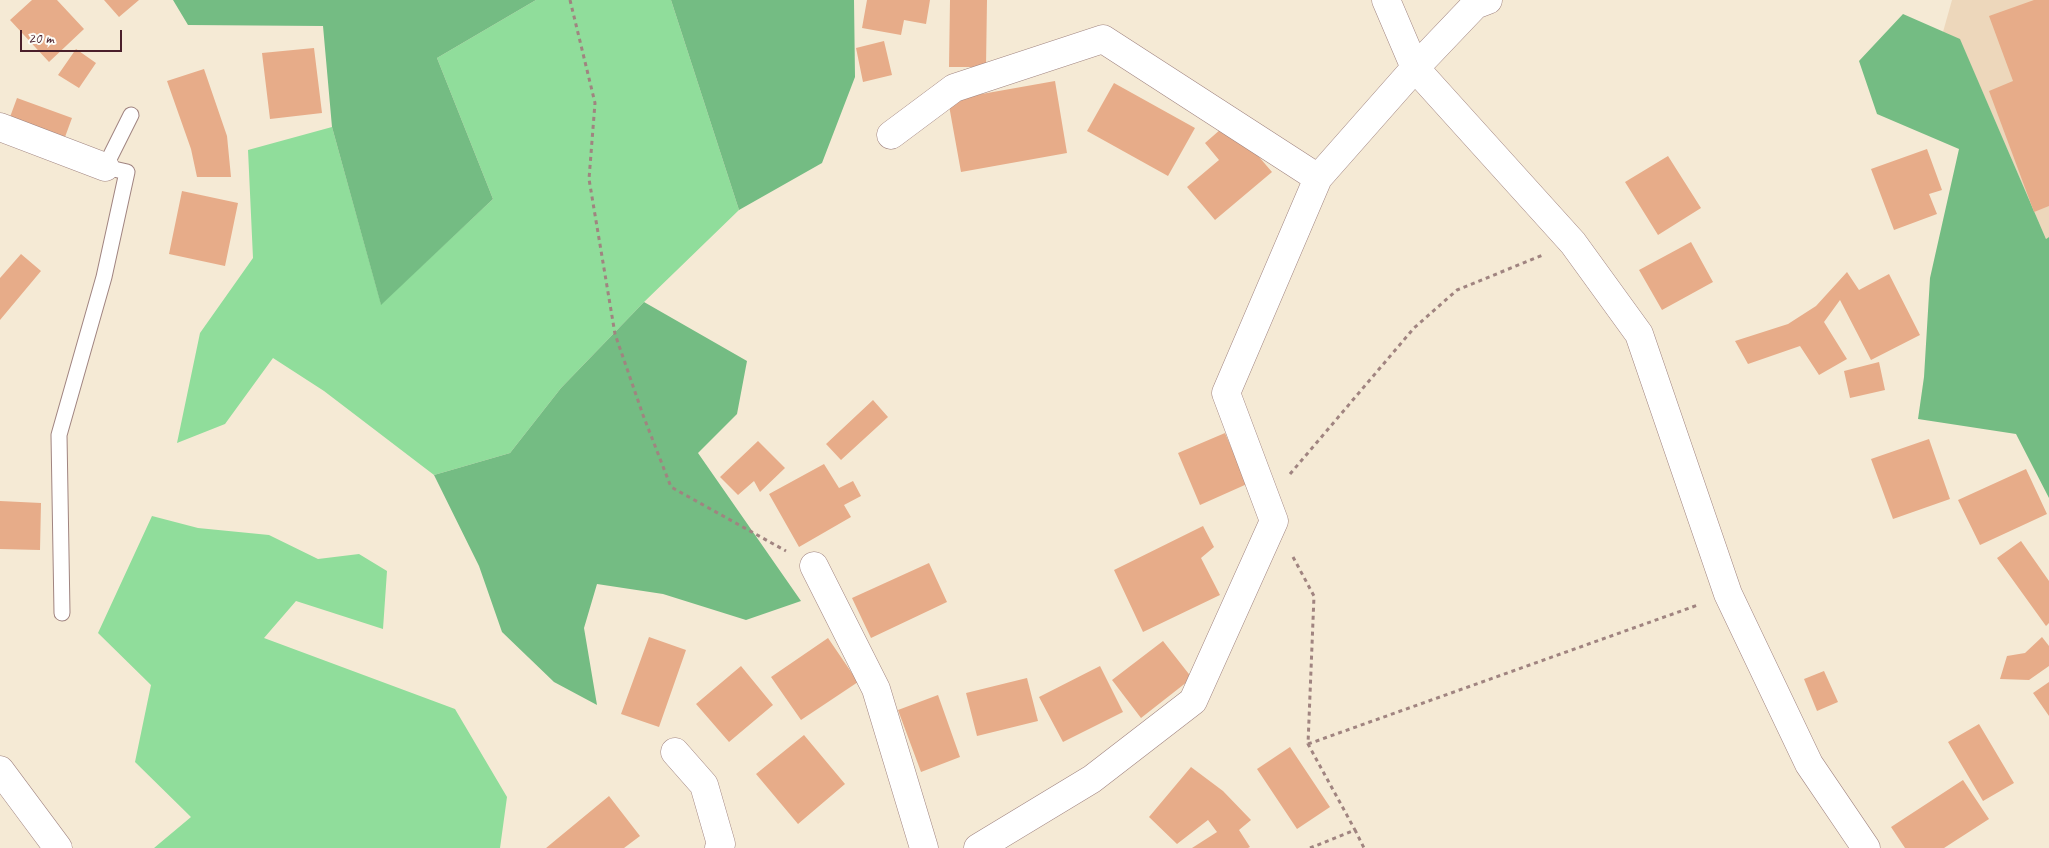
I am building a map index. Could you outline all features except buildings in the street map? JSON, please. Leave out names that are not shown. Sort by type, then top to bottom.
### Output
[{"type":"street","points":[[1386,0],[1415,68],[1573,243],[1639,334],[1728,594],[1809,764],[1866,848]]},
{"type":"street","points":[[978,848],[1092,779],[1193,701],[1274,522],[1226,393],[1318,178],[1415,68],[1475,5],[1488,0]]},
{"type":"street","points":[[891,135],[954,88],[1103,39],[1318,178]]},
{"type":"street","points":[[0,127],[105,167]]},
{"type":"street","points":[[814,566],[876,689],[924,848]]},
{"type":"street","points":[[675,752],[704,785],[721,844],[720,848]]},
{"type":"street","points":[[0,770],[58,848]]},
{"type":"lane","points":[[62,613],[59,435],[104,278],[127,172],[105,167],[131,115]]},
{"type":"path","points":[[570,0],[595,103],[589,179],[614,334],[671,488],[814,566]]},
{"type":"path","points":[[1289,475],[1414,328],[1457,290],[1573,243]]},
{"type":"path","points":[[1274,522],[1314,596],[1308,744],[1364,848]]},
{"type":"path","points":[[1308,744],[1728,594]]},
{"type":"path","points":[[1310,848],[1354,830]]},
{"type":"shaded area","points":[[1952,0],[2049,0],[2049,237],[2046,239],[1960,40],[1943,32]]},
{"type":"green space","points":[[173,0],[536,0],[437,58],[493,199],[381,305],[332,127],[323,26],[188,25]]},
{"type":"green space","points":[[536,0],[671,0],[739,210],[644,302],[561,388],[510,453],[434,475],[324,391],[273,358],[225,424],[177,443],[200,333],[253,258],[248,150],[332,127],[381,304],[493,199],[437,58]]},
{"type":"green space","points":[[671,0],[854,0],[855,77],[822,163],[739,210]]},
{"type":"green space","points":[[1903,14],[1960,39],[2046,239],[2049,237],[2049,498],[2016,434],[1918,419],[1924,377],[1930,278],[1959,149],[1877,114],[1859,61]]},
{"type":"green space","points":[[644,302],[747,361],[737,414],[698,453],[801,601],[746,620],[663,594],[597,584],[584,628],[597,705],[554,682],[502,632],[479,566],[434,475],[510,453],[561,388]]},
{"type":"green space","points":[[152,516],[198,528],[269,535],[318,559],[359,554],[387,571],[383,629],[296,601],[264,638],[455,709],[507,797],[500,848],[154,848],[191,817],[135,762],[151,685],[98,633]]}]
